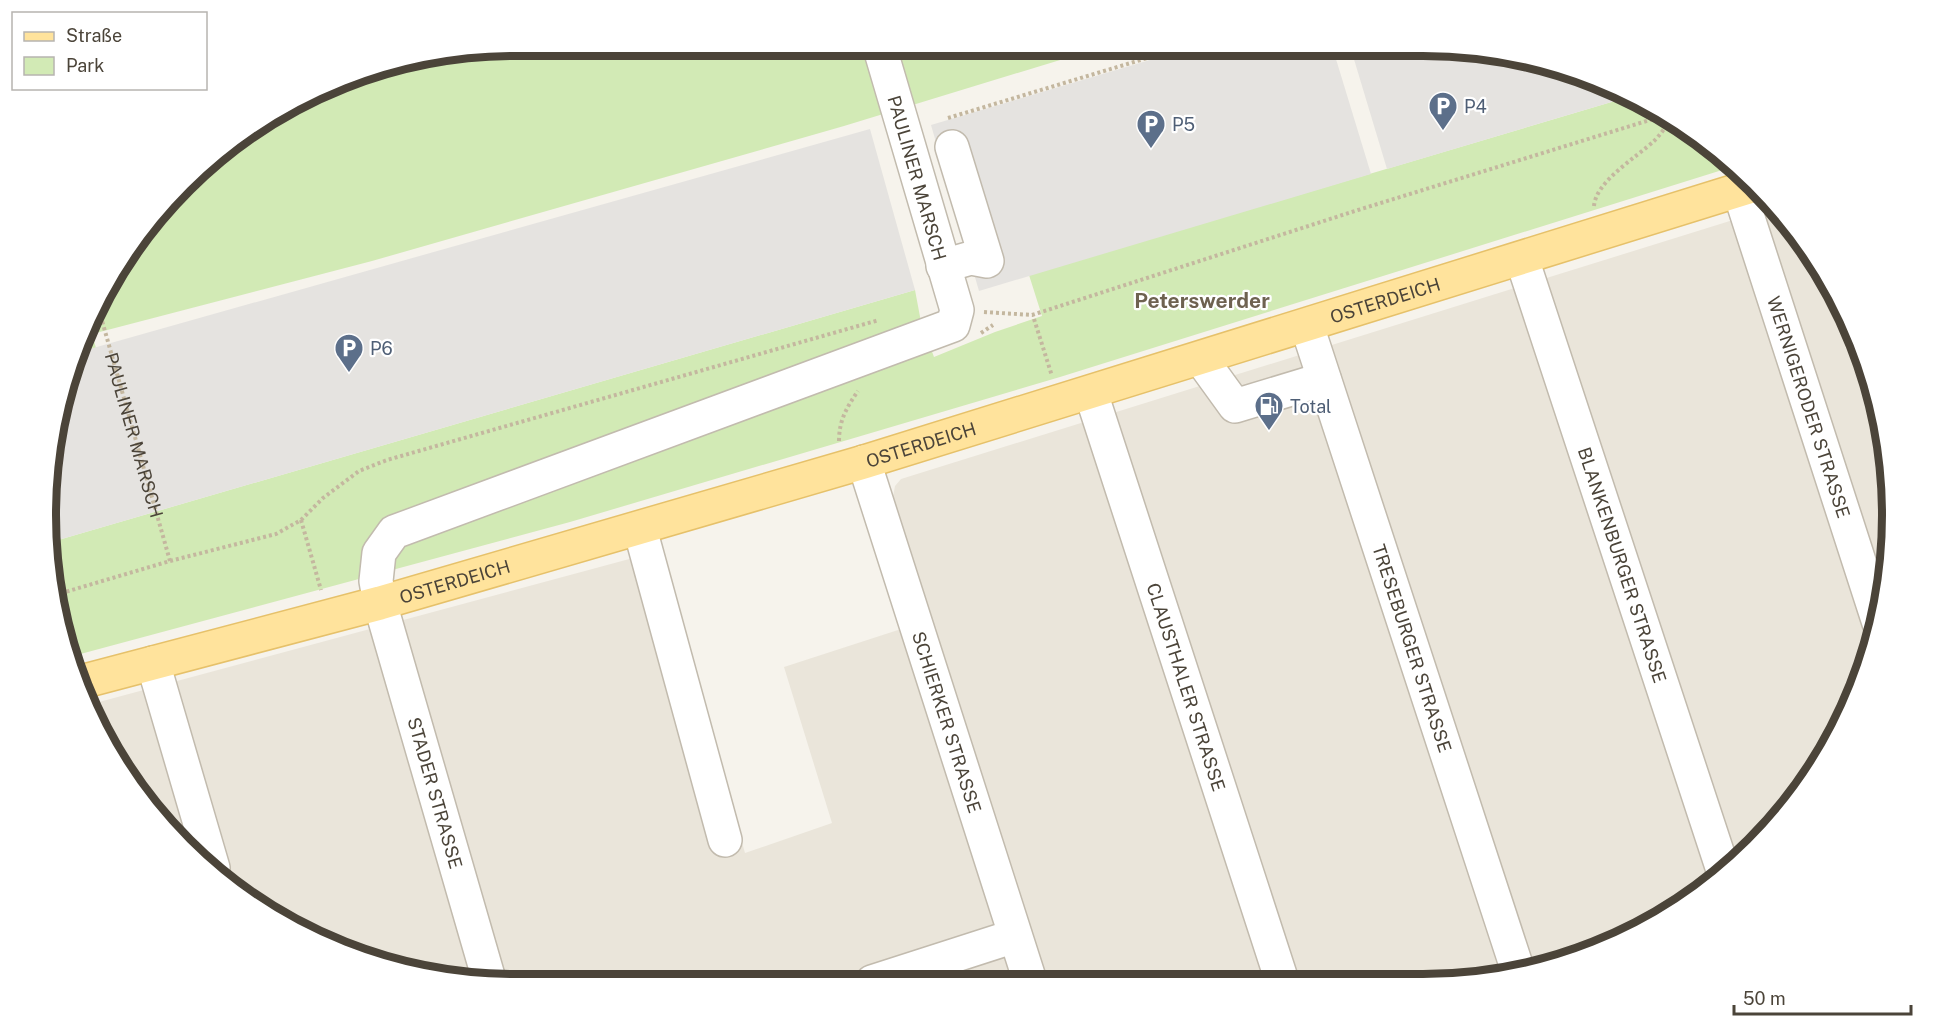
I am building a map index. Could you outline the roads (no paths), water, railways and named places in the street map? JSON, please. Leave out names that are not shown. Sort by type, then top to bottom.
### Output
[{"type":"main road","name":"OSTERDEICH","points":[[87,681],[380,603],[864,462],[1746,188]]},
{"type":"street","name":"PAULINER MARSCH","points":[[882,56],[957,310]]},
{"type":"street","points":[[943,266],[971,258],[987,261],[952,147]]},
{"type":"street","name":"WERNIGERODER STRASSE","points":[[1747,189],[1874,605]]},
{"type":"street","name":"BLANKENBURGER STRASSE","points":[[1522,259],[1721,864]]},
{"type":"street","name":"STADER STRASSE","points":[[487,973],[380,603],[376,581],[379,553],[393,532],[953,325],[957,310]]},
{"type":"street","name":"TRESEBURGER STRASSE","points":[[1307,326],[1516,964]]},
{"type":"street","points":[[1201,358],[1235,406],[1324,379]]},
{"type":"street","name":"CLAUSTHALER STRASSE","points":[[1091,393],[1280,974]]},
{"type":"street","name":"SCHIERKER STRASSE","points":[[864,462],[1028,974]]},
{"type":"street","points":[[640,528],[725,840]]},
{"type":"street","points":[[153,663],[210,858]]},
{"type":"street","points":[[897,974],[1015,936]]},
{"type":"place","name":"P4","points":[[1443,132]]},
{"type":"place","name":"P5","points":[[1151,150]]},
{"type":"place","name":"P6","points":[[349,374]]},
{"type":"place","name":"Total","points":[[1269,432]]},
{"type":"district","name":"Peterswerder","points":[[1202,300]]}]
